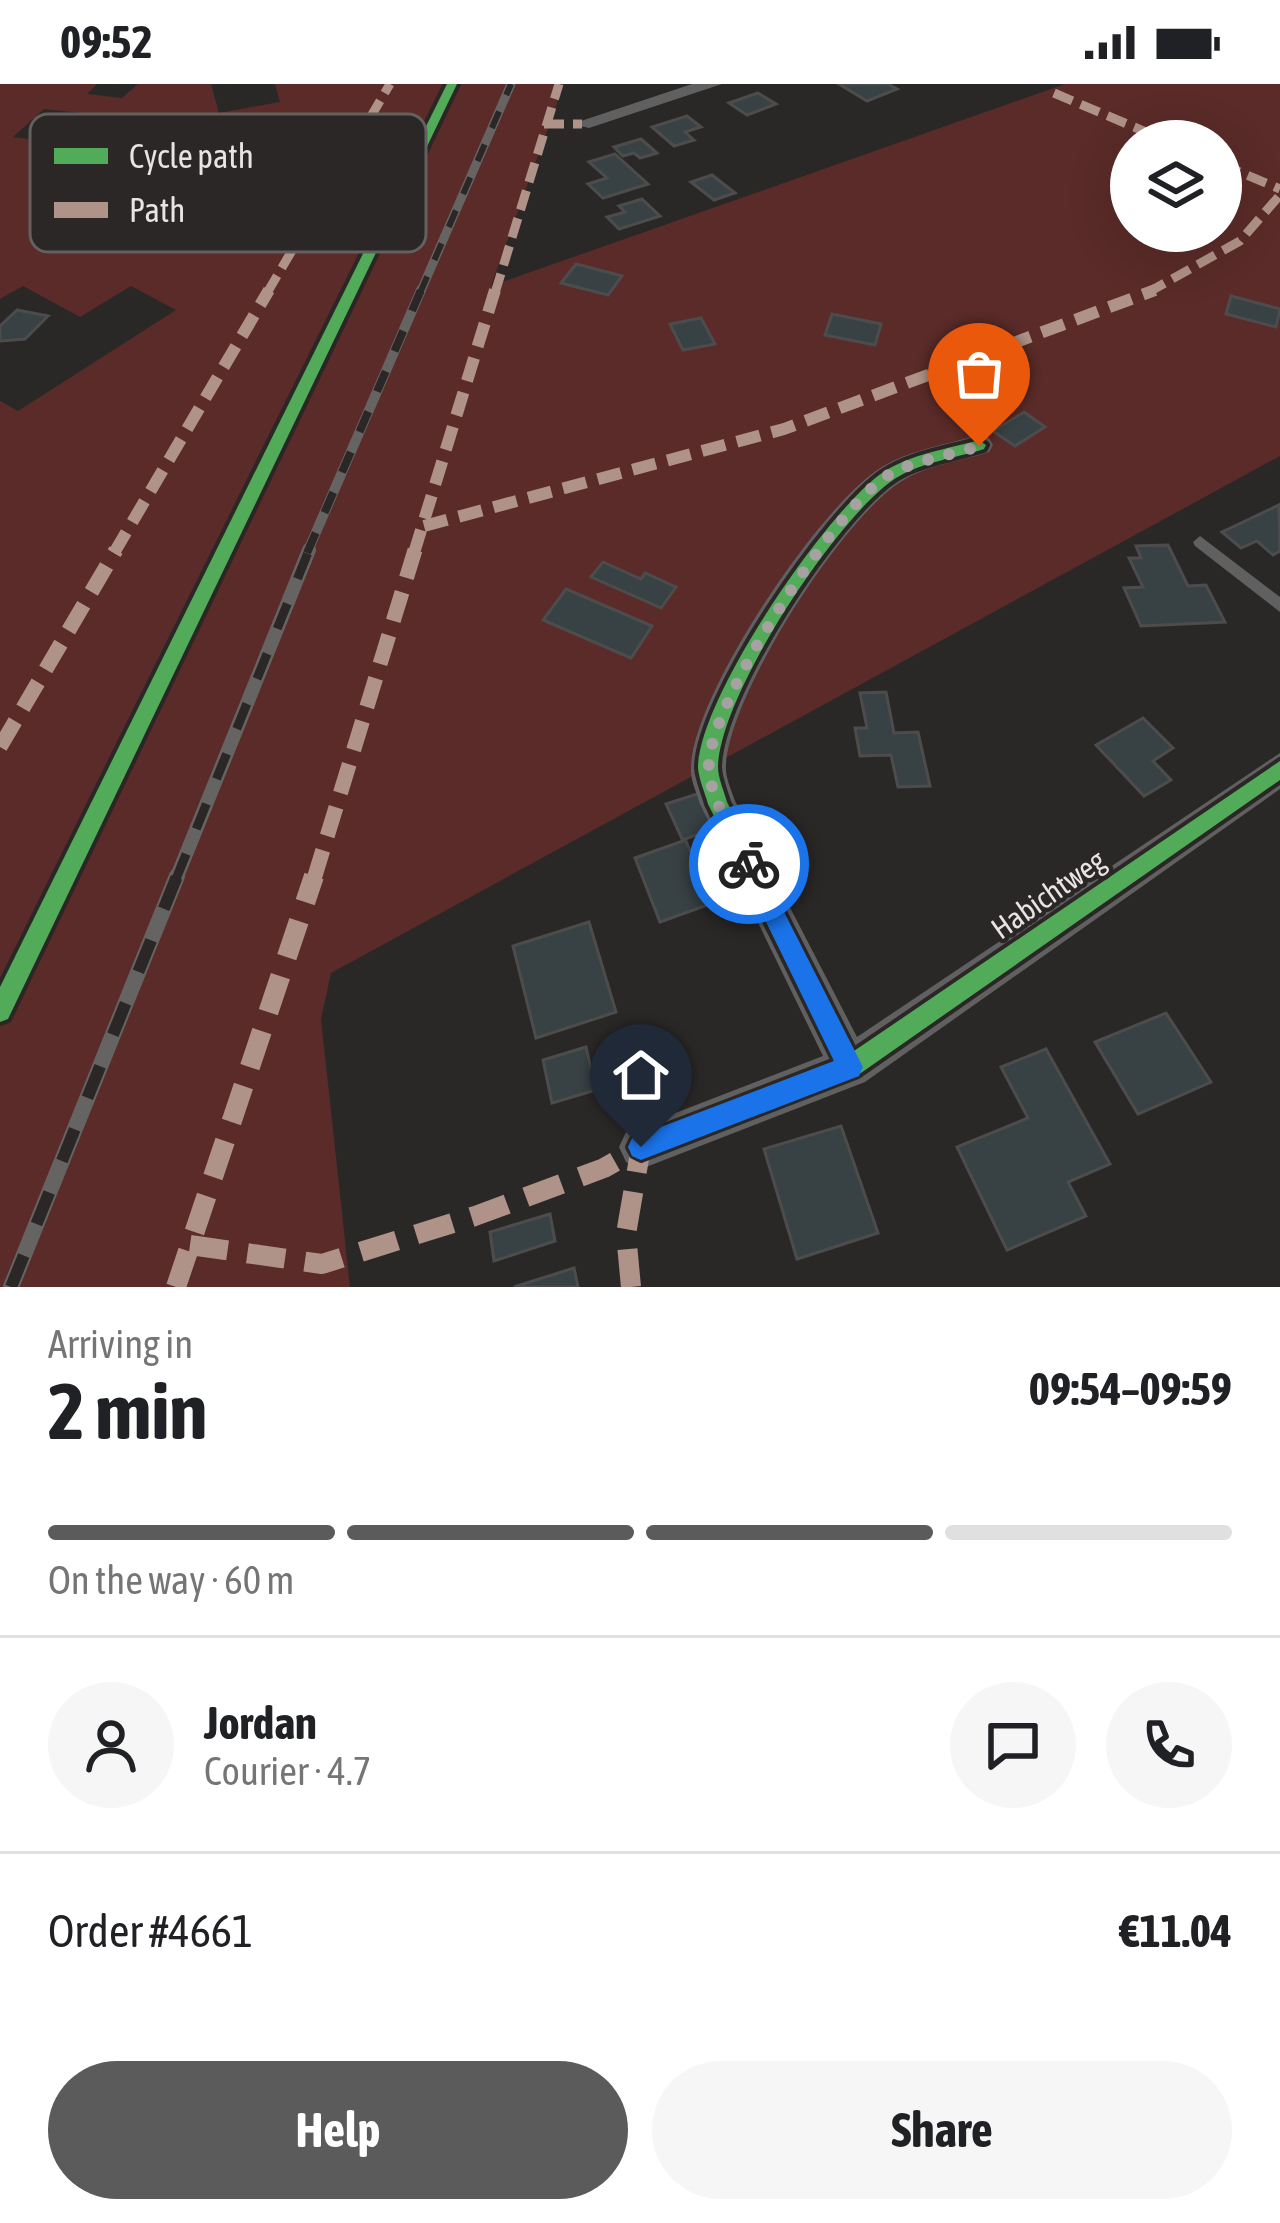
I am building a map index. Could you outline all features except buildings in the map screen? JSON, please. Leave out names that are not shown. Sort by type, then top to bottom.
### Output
[{"type":"street","points":[[582,124],[712,84]]},
{"type":"street","points":[[850,1067],[718,804],[708,768],[713,744],[746,667],[831,530],[889,475],[979,446]]},
{"type":"street","name":"Habichtweg","points":[[641,1147],[850,1067],[1280,769]]},
{"type":"lane","points":[[1200,542],[1280,606]]},
{"type":"shaded area","points":[[0,84],[97,84],[87,94],[122,98],[138,84],[211,84],[219,113],[280,102],[275,84],[564,84],[491,286],[1065,84],[1280,84],[1280,456],[331,973],[321,1019],[350,1287],[0,1287],[0,401],[18,411],[176,310],[131,286],[80,317],[23,286],[0,299]]},
{"type":"railway","points":[[420,293],[511,84]]},
{"type":"railway","points":[[307,553],[421,290]]},
{"type":"railway","points":[[176,879],[309,550]]},
{"type":"railway","points":[[11,1287],[177,876]]},
{"type":"marked path","points":[[372,114],[390,84]]},
{"type":"marked path","points":[[176,1287],[289,959],[559,84]]},
{"type":"marked path","points":[[1054,93],[1118,120]]},
{"type":"marked path","points":[[544,124],[582,124]]},
{"type":"marked path","points":[[1242,173],[1280,189]]},
{"type":"marked path","points":[[424,526],[784,429],[1158,289],[1240,241],[1280,195]]},
{"type":"marked path","points":[[0,747],[291,252]]},
{"type":"marked path","points":[[190,1245],[322,1264],[475,1216],[604,1168],[641,1147]]},
{"type":"marked path","points":[[631,1287],[626,1234],[641,1147]]},
{"type":"cycle path","points":[[426,137],[452,84]]},
{"type":"cycle path","points":[[0,1011],[370,252]]},
{"type":"cycle path","points":[[850,1067],[718,804],[708,768],[713,739],[728,700],[778,609],[839,524],[891,474],[979,445]]},
{"type":"cycle path","points":[[641,1147],[850,1067],[1280,769]]},
{"type":"way so far","points":[[749,864],[718,804],[708,768],[713,744],[746,667],[831,530],[889,475],[979,446]]},
{"type":"route","points":[[641,1147],[850,1067],[749,864]]}]
